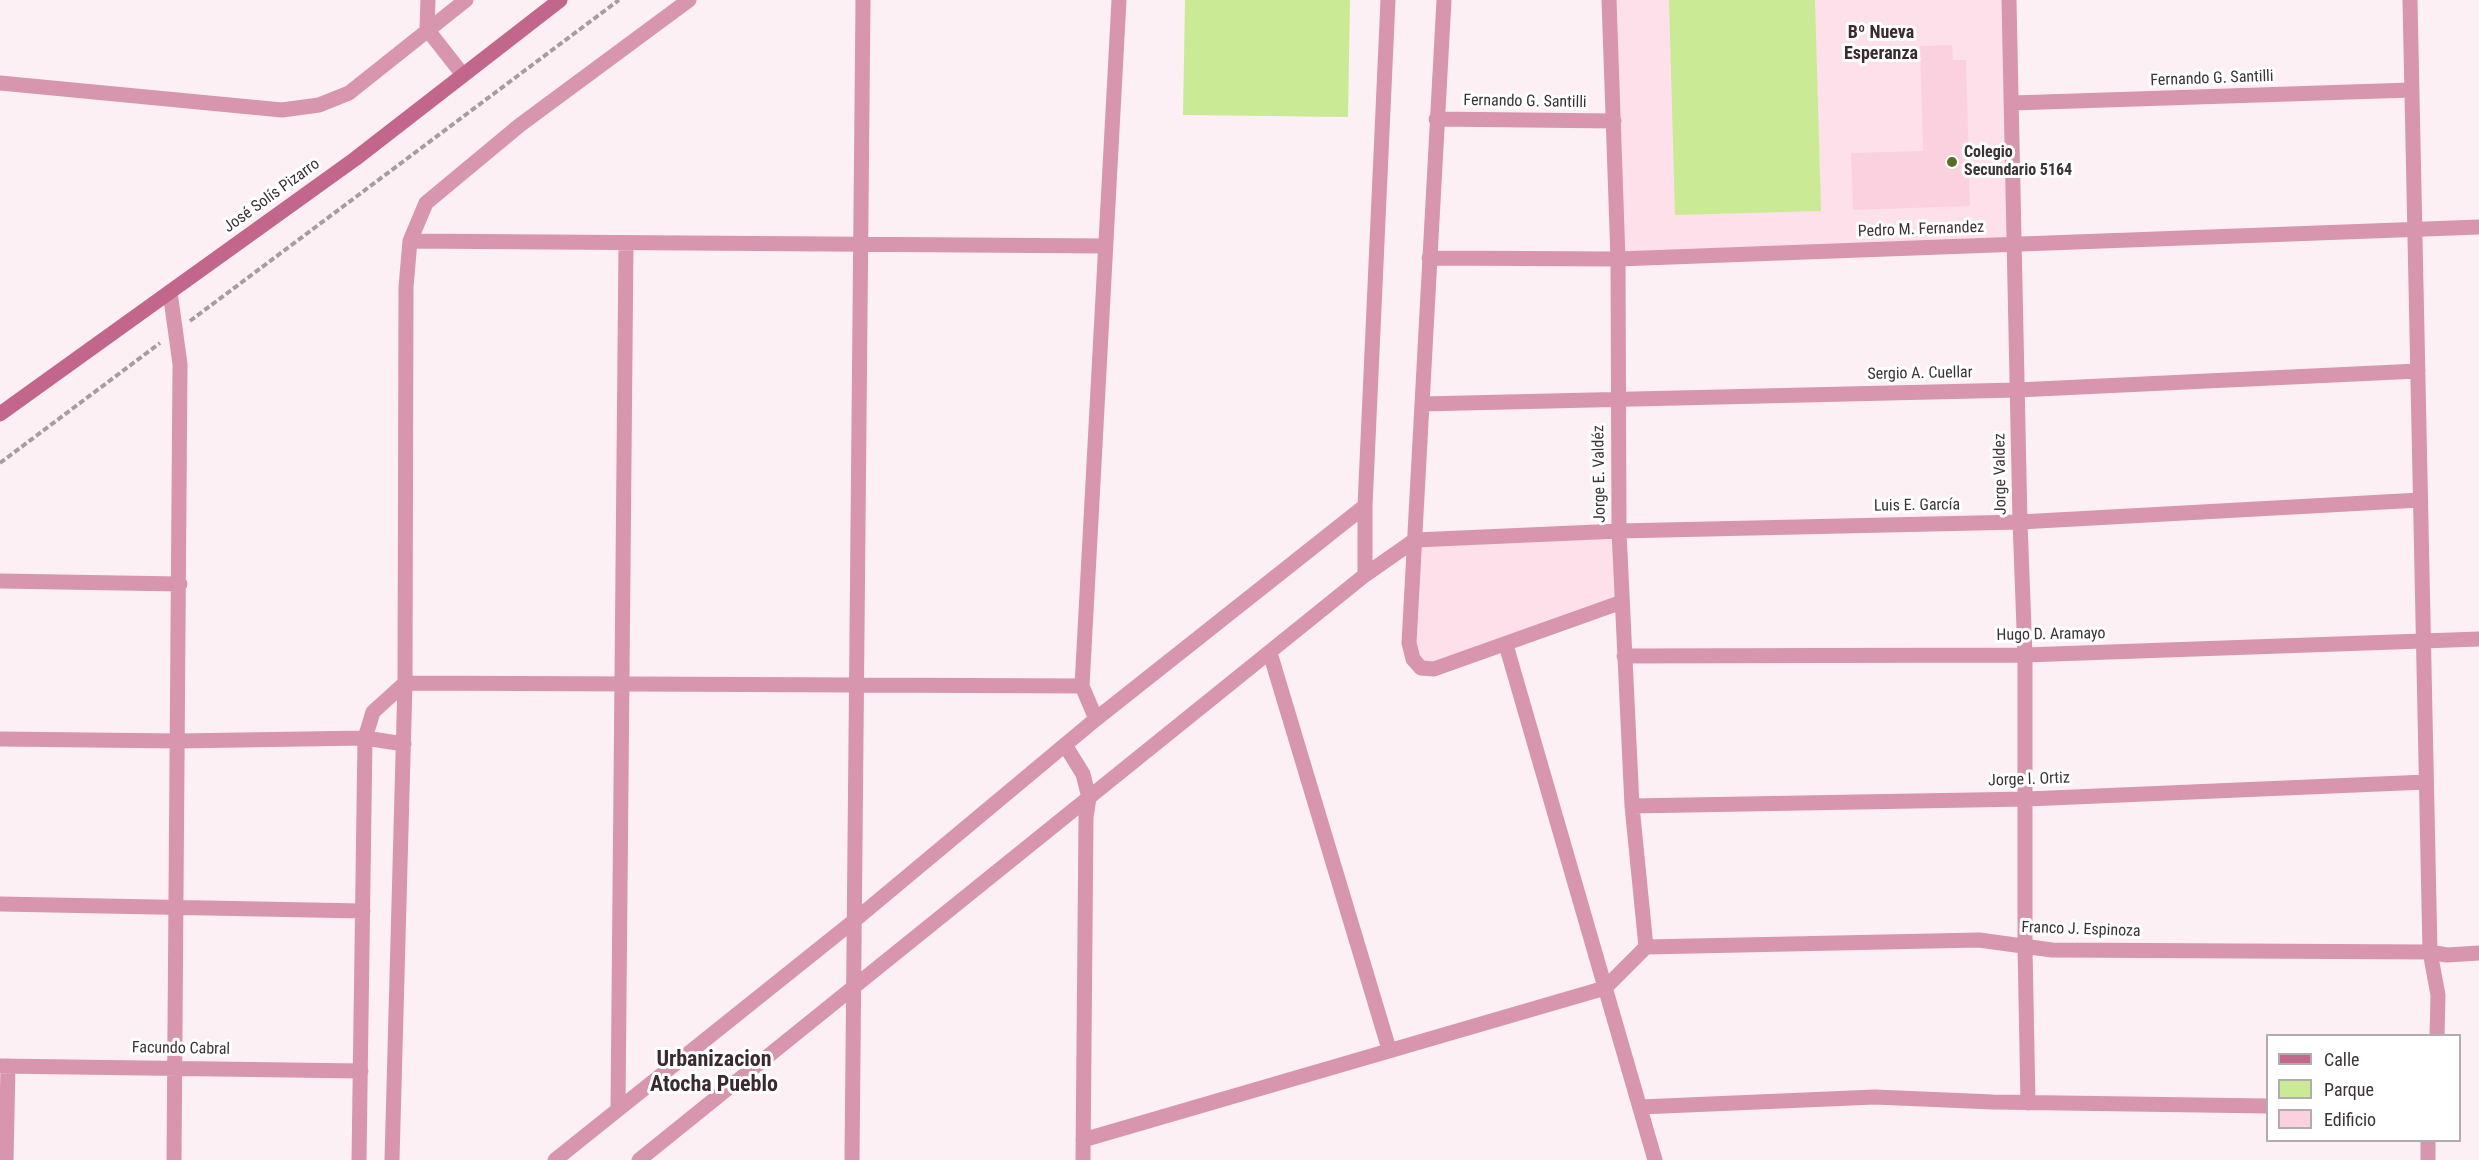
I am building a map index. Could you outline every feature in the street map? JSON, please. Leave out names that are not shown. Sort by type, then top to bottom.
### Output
[{"type":"main road","name":"José Solís Pizarro","points":[[0,414],[355,159],[560,0]]},
{"type":"street","points":[[428,0],[427,29],[463,75]]},
{"type":"street","points":[[0,83],[282,110],[319,105],[349,93],[466,0]]},
{"type":"street","points":[[392,1160],[404,744],[406,287],[410,241],[426,203],[520,125],[689,0]]},
{"type":"street","points":[[852,1160],[857,685],[858,244],[862,0]]},
{"type":"street","points":[[1096,719],[1082,686],[1119,0]]},
{"type":"street","points":[[1365,575],[1365,507],[1388,0]]},
{"type":"street","points":[[1444,0],[1409,643],[1413,659],[1421,668],[1434,669],[1622,602]]},
{"type":"street","name":"Jorge E. Valdéz","points":[[1609,0],[1618,259],[1619,531],[1632,806],[1646,947]]},
{"type":"street","name":"Jorge Valdez","points":[[2009,0],[2025,655],[2025,947],[2028,1103]]},
{"type":"street","points":[[2410,0],[2430,952],[2439,995],[2438,1034]]},
{"type":"street","name":"Fernando G. Santilli","points":[[2013,103],[2411,90]]},
{"type":"street","name":"Fernando G. Santilli","points":[[1436,119],[1614,121]]},
{"type":"street","name":"Pedro M. Fernandez","points":[[1429,258],[1618,259],[2479,227]]},
{"type":"street","points":[[410,241],[1104,246]]},
{"type":"street","points":[[618,1108],[626,243]]},
{"type":"street","points":[[170,292],[180,364],[174,1160]]},
{"type":"street","name":"Sergio A. Cuellar","points":[[1422,404],[2017,390],[2418,370]]},
{"type":"street","name":"Luis E. García","points":[[1415,540],[1619,531],[2020,522],[2420,500]]},
{"type":"street","points":[[555,1160],[855,920],[1096,719],[1365,507]]},
{"type":"street","points":[[639,1160],[1365,575],[1415,540]]},
{"type":"street","points":[[0,581],[180,584]]},
{"type":"street","name":"Hugo D. Aramayo","points":[[1624,656],[2025,655],[2479,639]]},
{"type":"street","points":[[1506,645],[1655,1160]]},
{"type":"street","points":[[1269,653],[1389,1049]]},
{"type":"street","points":[[360,1160],[365,738],[373,712],[405,683],[1082,686]]},
{"type":"street","points":[[0,739],[178,741],[365,738],[404,744]]},
{"type":"street","points":[[1065,745],[1083,774],[1089,798],[1086,817],[1083,1160]]},
{"type":"street","name":"Jorge I. Ortiz","points":[[1632,806],[2026,799],[2426,782]]},
{"type":"street","points":[[0,904],[363,911]]},
{"type":"street","name":"Franco J. Espinoza","points":[[1646,947],[1978,940],[2052,950],[2430,952],[2447,955],[2479,953]]},
{"type":"street","points":[[1083,1140],[1389,1049],[1605,988],[1646,947]]},
{"type":"street","points":[[4,1066],[6,1160]]},
{"type":"street","name":"Facundo Cabral","points":[[4,1066],[361,1071]]},
{"type":"street","points":[[1640,1107],[1875,1096],[2028,1103],[2266,1106]]},
{"type":"street","points":[[2428,1142],[2428,1160]]},
{"type":"path","points":[[0,463],[619,0]]},
{"type":"shaded area","points":[[1611,0],[2006,0],[2012,242],[1620,256]]},
{"type":"shaded area","points":[[1618,532],[1621,601],[1434,667],[1415,658],[1416,541]]},
{"type":"green space","points":[[1185,0],[1350,0],[1348,117],[1183,115]]},
{"type":"green space","points":[[1669,0],[1815,0],[1821,211],[1675,215]]},
{"type":"building","points":[[1952,45],[1953,60],[1966,60],[1970,206],[1853,210],[1851,153],[1923,151],[1920,46]]},
{"type":"place","name":"Colegio Secundario 5164","points":[[1952,162]]},
{"type":"district","name":"Bº Nueva Esperanza","points":[[1881,43]]},
{"type":"district","name":"Urbanizacion Atocha Pueblo","points":[[714,1072]]}]
